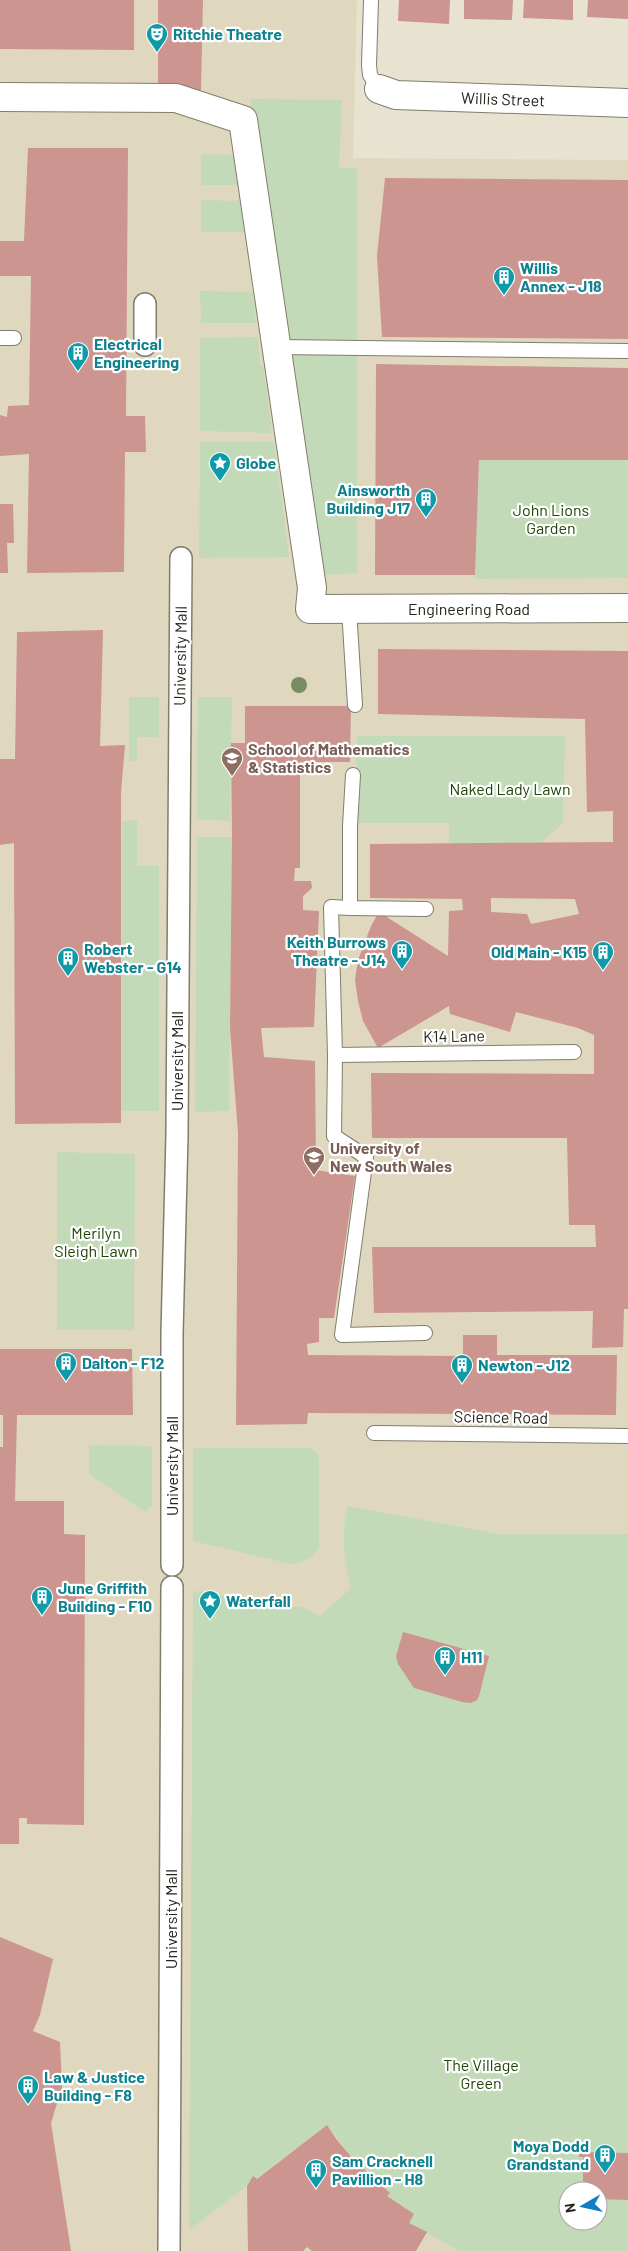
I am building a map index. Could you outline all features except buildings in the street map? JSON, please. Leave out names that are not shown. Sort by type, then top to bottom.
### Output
[{"type":"street","name":"Willis Street","points":[[379,89],[396,95],[628,103]]},
{"type":"street","points":[[0,96],[176,98],[243,120],[277,347]]},
{"type":"street","points":[[145,304],[145,344]]},
{"type":"street","name":"Engineering Road","points":[[277,347],[312,588],[310,609],[628,608]]},
{"type":"street","name":"University Mall","points":[[172,1565],[172,1334],[177,1135],[181,558]]},
{"type":"street","name":"University Mall","points":[[169,2251],[172,1587]]},
{"type":"lane","points":[[372,0],[369,65],[370,75],[379,89]]},
{"type":"lane","points":[[277,347],[628,351]]},
{"type":"lane","points":[[349,609],[355,705]]},
{"type":"lane","points":[[350,908],[350,826],[353,775]]},
{"type":"lane","points":[[425,1333],[342,1335],[366,1157],[334,1136],[335,1055],[331,907],[426,908]]},
{"type":"lane","name":"K14 Lane","points":[[335,1055],[574,1052]]},
{"type":"lane","name":"Science Road","points":[[374,1433],[628,1436]]},
{"type":"shaded area","name":"University of New South Wales","points":[[0,0],[357,0],[353,158],[628,160],[628,2251],[0,2251]]},
{"type":"green space","points":[[250,99],[342,100],[339,168],[357,168],[357,573],[319,575]]},
{"type":"green space","points":[[201,154],[236,155],[240,185],[201,185]]},
{"type":"green space","points":[[201,200],[241,201],[244,232],[201,232]]},
{"type":"green space","points":[[200,291],[253,292],[256,323],[201,323]]},
{"type":"green space","points":[[258,337],[260,366],[263,366],[272,433],[200,431],[200,338]]},
{"type":"green space","points":[[200,442],[274,442],[289,557],[199,558]]},
{"type":"green space","name":"John Lions Garden","points":[[479,460],[628,460],[628,578],[475,579]]},
{"type":"green space","points":[[129,697],[159,697],[159,737],[137,737],[137,761],[129,761]]},
{"type":"green space","points":[[198,697],[232,697],[230,821],[197,819]]},
{"type":"green space","name":"Naked Lady Lawn","points":[[357,736],[565,736],[563,823],[541,843],[449,843],[449,823],[354,823]]},
{"type":"green space","points":[[137,820],[137,866],[159,866],[159,1111],[121,1111],[122,821]]},
{"type":"green space","points":[[197,837],[232,837],[229,1111],[195,1112]]},
{"type":"green space","name":"Merilyn Sleigh Lawn","points":[[57,1152],[135,1154],[134,1330],[57,1330]]},
{"type":"green space","points":[[89,1445],[152,1446],[152,1506],[145,1512],[89,1474]]},
{"type":"green space","points":[[193,1448],[310,1448],[314,1451],[319,1461],[319,1547],[313,1555],[304,1561],[291,1564],[193,1541]]},
{"type":"green space","name":"The Village Green","points":[[348,1506],[499,1534],[628,1534],[628,2251],[459,2251],[409,2223],[414,2214],[387,2196],[389,2192],[354,2160],[327,2125],[189,2230],[193,1591],[305,1608],[320,1616],[351,1588],[346,1567],[344,1528]]},
{"type":"place","name":"Ritchie Theatre","points":[[157,53]]},
{"type":"place","name":"Willis Annex - J18","points":[[504,296]]},
{"type":"place","name":"Electrical Engineering","points":[[78,372]]},
{"type":"place","name":"Globe","points":[[220,482]]},
{"type":"place","name":"Ainsworth Building J17","points":[[426,518]]},
{"type":"place","name":"School of Mathematics & Statistics","points":[[232,777]]},
{"type":"place","name":"Keith Burrows Theatre - J14","points":[[402,970]]},
{"type":"place","name":"Old Main - K15","points":[[603,971]]},
{"type":"place","name":"Robert Webster - G14","points":[[68,977]]},
{"type":"place","name":"University of New South Wales","points":[[314,1176]]},
{"type":"place","name":"Dalton - F12","points":[[66,1382]]},
{"type":"place","name":"Newton - J12","points":[[462,1384]]},
{"type":"place","name":"June Griffith Building - F10","points":[[42,1616]]},
{"type":"place","name":"Waterfall","points":[[210,1620]]},
{"type":"place","name":"H11","points":[[445,1676]]},
{"type":"place","name":"Law & Justice Building - F8","points":[[28,2105]]},
{"type":"place","name":"Moya Dodd Grandstand","points":[[605,2174]]},
{"type":"place","name":"Sam Cracknell Pavillion - H8","points":[[316,2189]]}]
